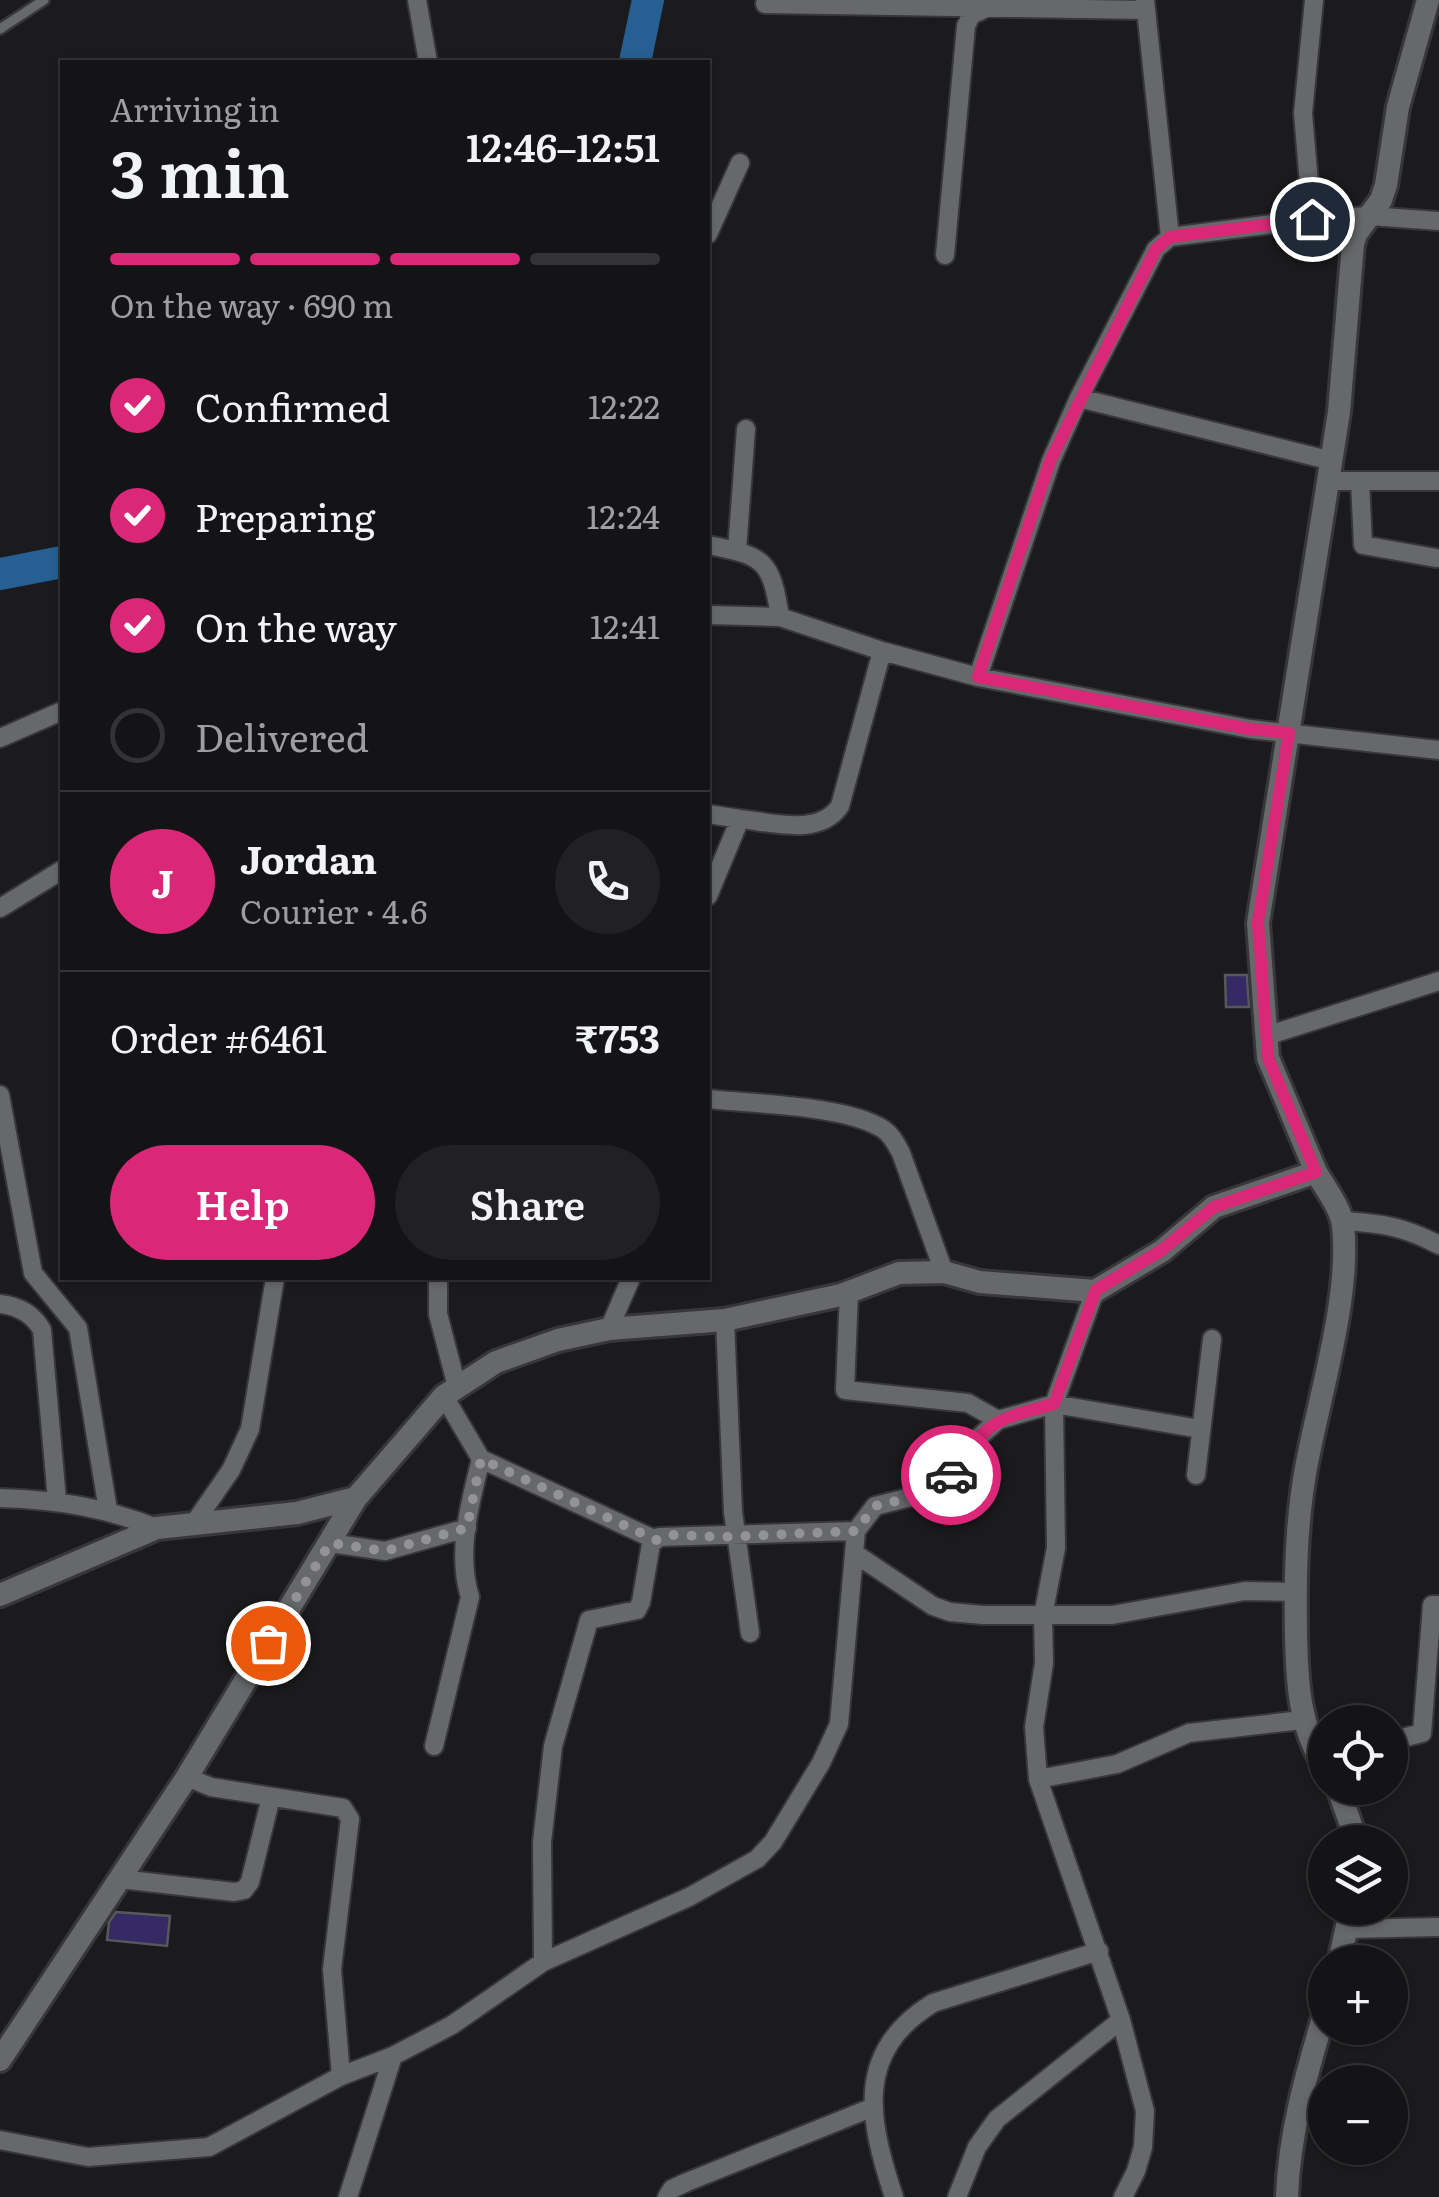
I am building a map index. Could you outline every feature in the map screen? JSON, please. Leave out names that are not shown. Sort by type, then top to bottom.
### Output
[{"type":"street","points":[[417,0],[428,60]]},
{"type":"street","points":[[1312,219],[1304,113],[1314,0]]},
{"type":"street","points":[[1308,1732],[1302,1720],[1296,1592],[1298,1534],[1341,1289],[1343,1221],[1316,1172],[1268,1058],[1258,922],[1340,412],[1353,244],[1386,185],[1395,121],[1428,0]]},
{"type":"street","points":[[765,4],[1145,5],[1170,237]]},
{"type":"street","points":[[944,255],[966,26],[971,14],[990,6]]},
{"type":"street","points":[[710,230],[740,163]]},
{"type":"street","points":[[978,677],[1050,461],[1156,249],[1170,237],[1312,219],[1370,216],[1439,222]]},
{"type":"street","points":[[1079,398],[1360,480],[1439,480]]},
{"type":"street","points":[[737,550],[746,429]]},
{"type":"street","points":[[1360,480],[1363,545],[1436,558]]},
{"type":"street","points":[[710,545],[737,550],[759,560],[774,577],[780,616]]},
{"type":"street","points":[[710,616],[780,616],[882,651],[978,677],[1250,729],[1439,750]]},
{"type":"street","points":[[710,814],[810,826],[833,816],[840,806],[882,651]]},
{"type":"street","points":[[0,738],[60,712]]},
{"type":"street","points":[[710,891],[740,819]]},
{"type":"street","points":[[0,908],[60,871]]},
{"type":"street","points":[[1266,1036],[1439,981]]},
{"type":"street","points":[[0,1095],[32,1274],[78,1328],[108,1510]]},
{"type":"street","points":[[710,1099],[832,1113],[881,1127],[891,1135],[901,1154],[944,1272]]},
{"type":"street","points":[[0,2060],[186,1777],[356,1498],[450,1392],[496,1362],[558,1340],[608,1329],[726,1320],[849,1292],[899,1273],[944,1272],[980,1282],[1096,1290],[1162,1250],[1214,1207],[1316,1172]]},
{"type":"street","points":[[1343,1221],[1385,1224],[1439,1246]]},
{"type":"street","points":[[195,1522],[231,1470],[250,1429],[275,1280]]},
{"type":"street","points":[[434,1746],[470,1597],[463,1575],[467,1528],[481,1459],[450,1392],[438,1314],[438,1280]]},
{"type":"street","points":[[608,1329],[630,1280]]},
{"type":"street","points":[[1096,1290],[1054,1404],[1056,1548],[1043,1616],[1044,1663],[1034,1727],[1038,1779],[1099,1951],[1144,2111],[1143,2147],[1123,2197]]},
{"type":"street","points":[[849,1292],[845,1390],[968,1403],[998,1420]]},
{"type":"street","points":[[0,1304],[18,1308],[37,1320],[42,1330],[57,1500]]},
{"type":"street","points":[[726,1320],[731,1482],[750,1633]]},
{"type":"street","points":[[1196,1475],[1212,1339]]},
{"type":"street","points":[[0,2140],[88,2156],[208,2147],[342,2076],[393,2056],[452,2025],[544,1962],[689,1896],[757,1859],[773,1842],[821,1763],[839,1724],[856,1531],[875,1506],[922,1496],[946,1484],[977,1439],[998,1420],[1054,1404],[1200,1429]]},
{"type":"street","points":[[481,1459],[656,1540]]},
{"type":"street","points":[[0,1498],[57,1500],[108,1510],[157,1528]]},
{"type":"street","points":[[0,1594],[157,1528],[297,1513],[356,1498]]},
{"type":"street","points":[[330,1543],[385,1551],[467,1528]]},
{"type":"street","points":[[544,1962],[542,1842],[553,1746],[588,1620],[637,1610],[650,1544],[656,1540],[672,1535],[856,1531]]},
{"type":"street","points":[[854,1553],[933,1606],[983,1615],[1139,1612],[1245,1591],[1296,1592]]},
{"type":"street","points":[[1408,1736],[1422,1733],[1432,1605],[1439,1604]]},
{"type":"street","points":[[1038,1779],[1136,1758],[1164,1741],[1189,1733],[1302,1720]]},
{"type":"street","points":[[186,1777],[211,1787],[343,1808],[350,1818],[332,1969],[342,2076]]},
{"type":"street","points":[[120,1879],[244,1890],[254,1868],[270,1798]]},
{"type":"street","points":[[1408,1924],[1439,1927]]},
{"type":"street","points":[[894,2197],[878,2150],[871,2108],[880,2066],[896,2032],[911,2016],[933,2003],[1099,1951]]},
{"type":"street","points":[[957,2197],[977,2147],[997,2119],[1121,2020]]},
{"type":"street","points":[[1287,2197],[1299,2106],[1316,2045]]},
{"type":"street","points":[[348,2197],[393,2056]]},
{"type":"street","points":[[667,2197],[672,2189],[687,2182],[871,2108]]},
{"type":"lane","points":[[0,29],[44,0]]},
{"type":"building","points":[[1225,975],[1247,975],[1249,1007],[1226,1007]]},
{"type":"building","points":[[116,1912],[170,1916],[167,1946],[107,1940],[109,1922]]},
{"type":"waterway","points":[[635,60],[648,0]]},
{"type":"waterway","points":[[0,574],[60,562]]},
{"type":"way so far","points":[[268,1643],[330,1543],[385,1551],[467,1528],[481,1459],[656,1540],[672,1535],[724,1537],[856,1531],[875,1506],[935,1492],[951,1475]]},
{"type":"route","points":[[951,1475],[977,1439],[998,1420],[1054,1404],[1096,1290],[1162,1250],[1214,1207],[1316,1172],[1268,1058],[1258,922],[1289,733],[978,677],[1050,461],[1156,249],[1170,237],[1312,219]]}]
